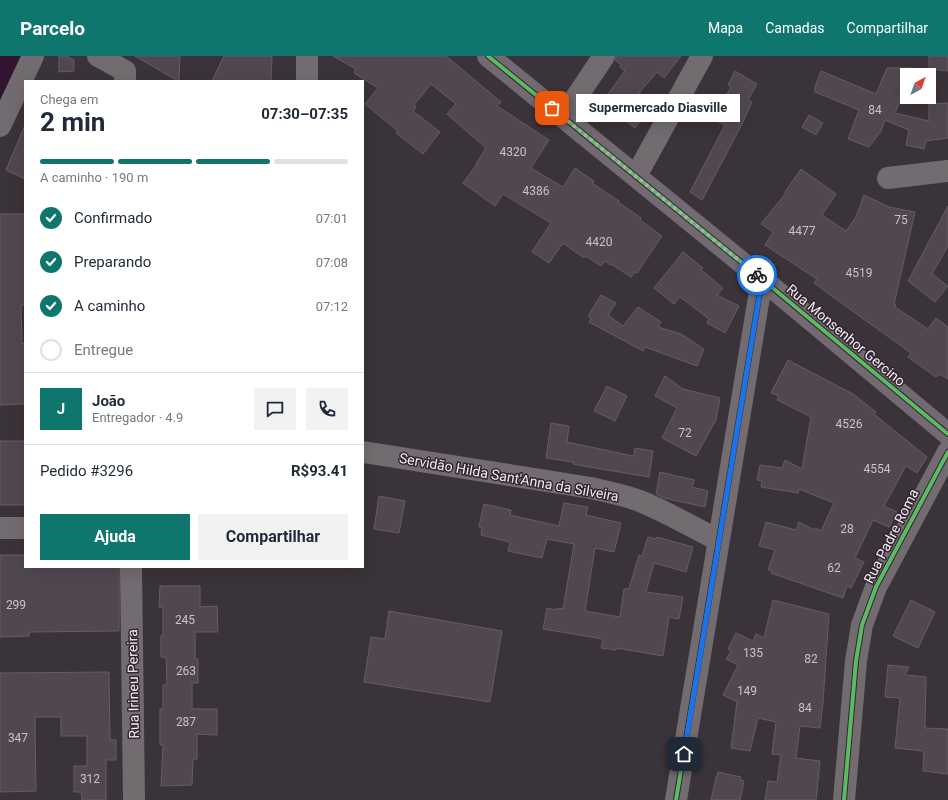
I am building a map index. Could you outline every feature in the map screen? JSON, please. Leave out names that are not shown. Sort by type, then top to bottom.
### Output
[{"type":"main road","name":"Rua Monsenhor Gercino","points":[[488,56],[762,279],[948,434]]},
{"type":"street","points":[[0,126],[33,56]]},
{"type":"street","points":[[98,56],[125,71],[125,80]]},
{"type":"street","points":[[307,56],[307,80]]},
{"type":"street","points":[[563,117],[604,56]]},
{"type":"street","points":[[636,176],[702,56]]},
{"type":"street","points":[[888,178],[948,171]]},
{"type":"street","points":[[676,800],[762,279]]},
{"type":"street","name":"Servidão Hilda Sant'Anna da Silveira","points":[[364,452],[615,493],[660,510],[718,540]]},
{"type":"street","name":"Rua Padre Roma","points":[[844,800],[856,661],[862,625],[876,587],[948,452]]},
{"type":"street","points":[[0,528],[24,528]]},
{"type":"street","name":"Rua Irineu Pereira","points":[[131,568],[134,800]]},
{"type":"building","points":[[59,56],[66,56],[74,60],[74,71],[59,72]]},
{"type":"building","points":[[135,56],[180,56],[179,80],[176,80]]},
{"type":"building","points":[[224,56],[272,56],[271,80],[212,80]]},
{"type":"building","points":[[333,56],[446,56],[501,102],[497,106],[549,140],[531,168],[563,187],[575,168],[594,181],[592,183],[619,201],[618,202],[641,218],[640,220],[662,236],[637,273],[635,272],[631,277],[605,261],[601,266],[586,256],[584,258],[563,243],[549,263],[532,252],[551,223],[503,194],[495,206],[463,183],[477,164],[486,148],[447,114],[456,104],[431,84],[414,105],[416,107],[413,111],[440,132],[423,154],[396,133],[398,131],[365,104],[378,88],[354,73],[356,69]]},
{"type":"building","points":[[616,56],[681,56],[664,78],[657,72],[639,93],[653,103],[635,128],[621,117],[620,120],[600,105],[625,71],[615,60]]},
{"type":"building","points":[[929,56],[948,56],[948,71],[929,68]]},
{"type":"building","points":[[887,68],[900,68],[900,100],[895,113],[929,121],[929,104],[948,103],[948,138],[926,141],[924,149],[906,145],[909,130],[885,120],[881,131],[869,147],[848,139],[859,110],[815,92],[815,87],[821,71],[876,94]]},
{"type":"building","points":[[735,71],[757,84],[748,100],[752,102],[742,124],[702,200],[690,192],[725,125],[713,119],[731,87],[728,85]]},
{"type":"building","points":[[809,115],[823,123],[816,135],[802,127]]},
{"type":"building","points":[[24,127],[24,179],[6,170]]},
{"type":"building","points":[[801,169],[836,194],[822,215],[846,231],[856,217],[864,195],[889,207],[915,212],[894,304],[896,305],[895,307],[928,329],[936,318],[948,327],[948,379],[939,374],[936,377],[908,357],[911,353],[814,283],[817,279],[765,245],[773,232],[761,224],[786,193],[785,192]]},
{"type":"building","points":[[948,206],[948,246],[932,274],[948,286],[935,302],[908,281]]},
{"type":"building","points":[[0,214],[24,214],[24,305],[21,305],[22,344],[24,343],[24,404],[0,405]]},
{"type":"building","points":[[683,252],[703,268],[701,270],[723,288],[717,295],[739,306],[725,333],[707,323],[709,319],[680,297],[674,304],[654,288]]},
{"type":"building","points":[[601,295],[616,303],[608,315],[623,326],[638,307],[661,322],[658,327],[681,334],[704,349],[697,366],[645,347],[643,351],[589,322],[591,318],[588,316]]},
{"type":"building","points":[[788,360],[853,394],[876,412],[874,414],[927,457],[917,473],[906,466],[884,506],[897,512],[889,527],[873,520],[855,558],[864,562],[851,588],[847,586],[843,598],[771,573],[772,571],[768,570],[775,550],[759,546],[766,522],[796,530],[799,522],[814,530],[815,528],[821,531],[834,503],[799,489],[798,493],[761,487],[762,481],[757,480],[760,465],[782,468],[785,460],[802,469],[811,417],[777,400],[779,396],[771,393]]},
{"type":"building","points":[[665,376],[683,389],[720,398],[716,420],[696,456],[662,438],[677,408],[655,396]]},
{"type":"building","points":[[607,386],[627,396],[615,421],[594,411]]},
{"type":"building","points":[[551,423],[569,426],[567,442],[633,456],[635,448],[653,451],[649,477],[546,458]]},
{"type":"building","points":[[0,441],[24,441],[24,505],[0,505]]},
{"type":"building","points":[[660,472],[694,480],[692,487],[708,491],[705,507],[664,498],[656,494]]},
{"type":"building","points":[[379,496],[405,501],[399,533],[374,529]]},
{"type":"building","points":[[564,503],[588,507],[586,515],[621,523],[614,552],[595,548],[585,611],[620,617],[624,589],[629,589],[639,555],[642,556],[648,537],[656,539],[657,537],[693,547],[686,572],[654,563],[646,592],[683,597],[679,619],[669,617],[663,656],[616,648],[616,650],[601,648],[603,639],[543,629],[547,608],[557,610],[557,608],[563,609],[574,544],[547,539],[542,558],[508,551],[510,542],[481,535],[482,527],[479,527],[484,504],[511,510],[510,515],[559,526]]},
{"type":"building","points":[[0,555],[24,555],[24,568],[119,568],[119,631],[29,632],[29,636],[0,637]]},
{"type":"building","points":[[160,586],[200,586],[200,607],[217,606],[218,632],[195,632],[195,659],[198,659],[198,683],[192,683],[192,709],[217,709],[217,735],[197,734],[197,759],[193,759],[192,785],[161,786],[163,745],[160,745],[160,709],[163,709],[163,685],[167,685],[166,657],[161,657],[163,607],[159,607]]},
{"type":"building","points":[[773,600],[829,614],[820,728],[800,726],[796,758],[820,761],[816,800],[765,800],[768,781],[777,782],[781,755],[772,754],[776,722],[758,718],[750,751],[731,748],[737,702],[723,695],[738,665],[726,659],[731,651],[728,649],[736,633],[753,641],[756,634],[764,638]]},
{"type":"building","points":[[911,600],[935,612],[918,648],[893,636]]},
{"type":"building","points":[[389,611],[502,631],[490,702],[364,682],[371,637],[385,639]]},
{"type":"building","points":[[888,665],[909,667],[905,675],[926,677],[925,728],[948,729],[948,774],[923,771],[924,751],[895,748],[900,698],[885,697]]},
{"type":"building","points":[[109,672],[110,740],[116,740],[116,760],[106,760],[106,800],[82,800],[81,792],[74,792],[74,766],[87,766],[87,736],[61,736],[61,717],[35,717],[36,791],[0,792],[0,673]]},
{"type":"building","points":[[718,772],[741,777],[740,780],[744,781],[740,800],[711,800]]},
{"type":"waterway","points":[[0,87],[11,56]]},
{"type":"cycle path","points":[[488,56],[762,279],[948,434]]},
{"type":"cycle path","points":[[676,800],[762,279]]},
{"type":"cycle path","points":[[844,800],[856,661],[862,625],[876,587],[948,452]]},
{"type":"way so far","points":[[552,108],[757,275]]},
{"type":"place","name":"Supermercado Diasville","points":[[552,108]]},
{"type":"route","points":[[684,754],[762,279],[757,275]]}]
